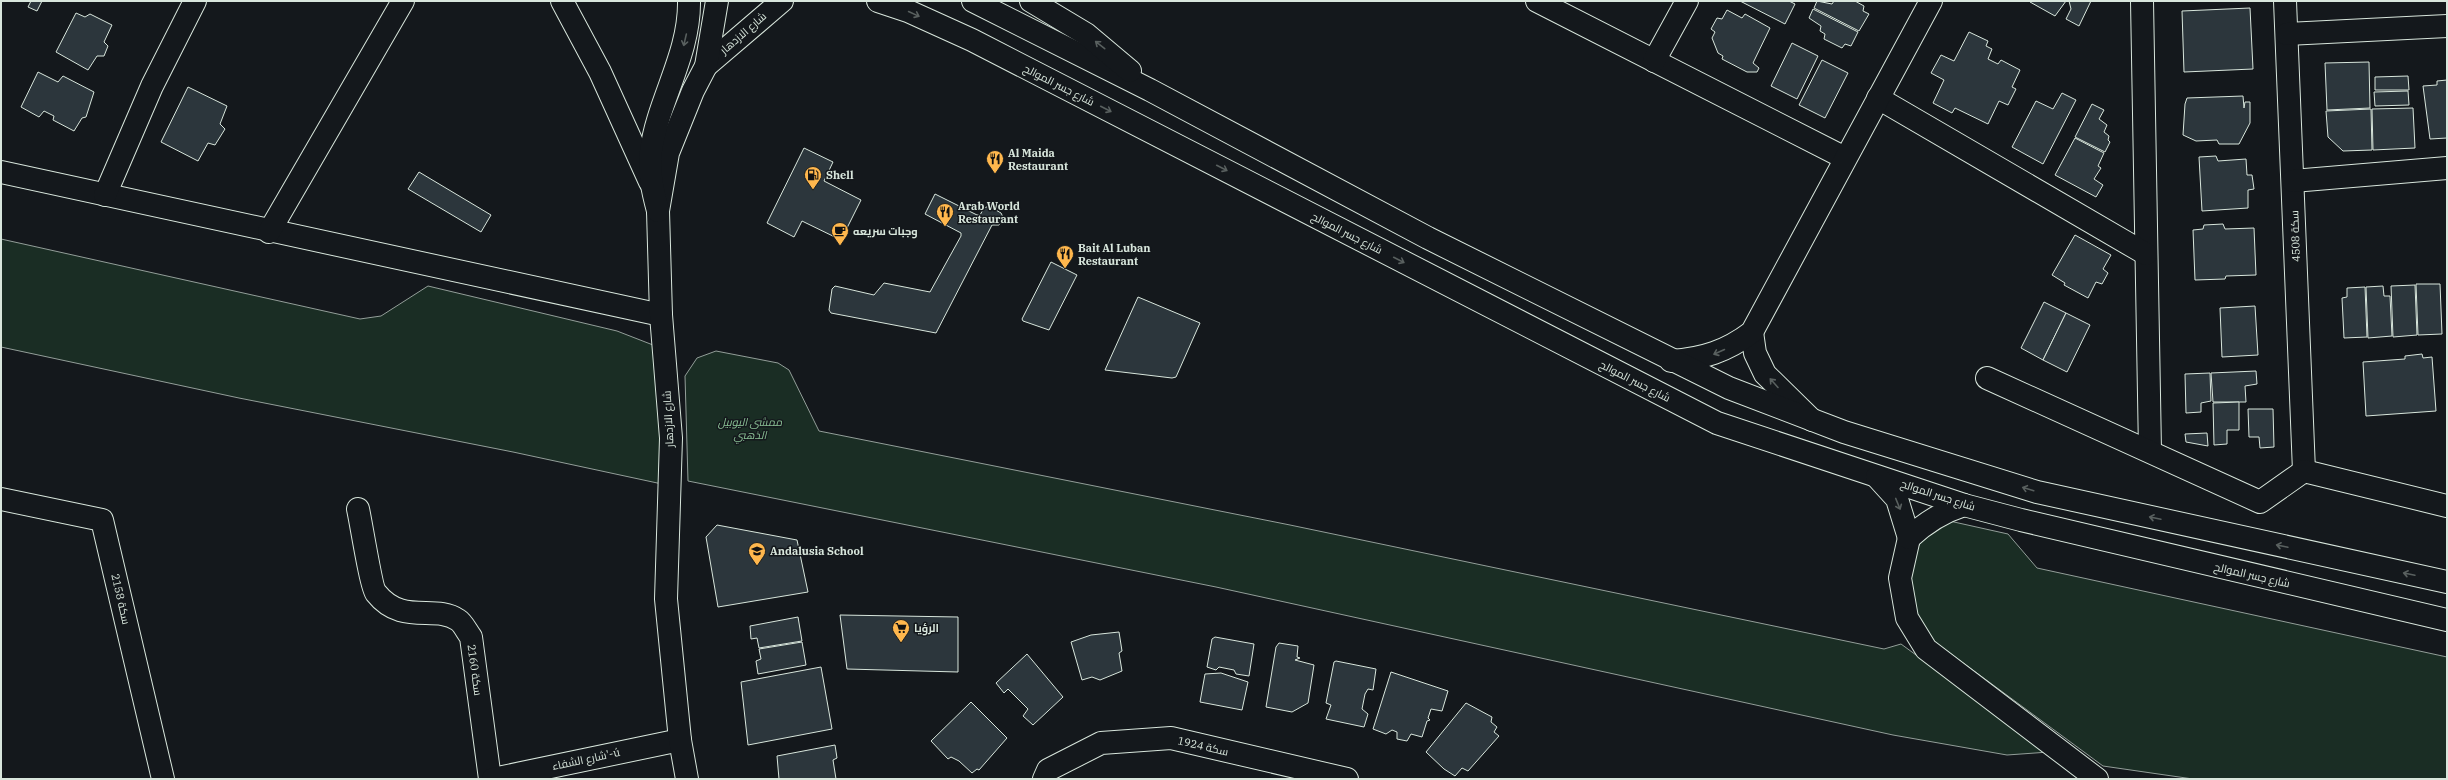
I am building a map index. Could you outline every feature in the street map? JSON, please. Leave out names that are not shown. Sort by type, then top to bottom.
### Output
[{"type":"street","points":[[105,195],[152,86],[195,1]]},
{"type":"street","points":[[269,232],[403,1]]},
{"type":"street","points":[[562,1],[600,72],[650,182],[658,211]]},
{"type":"street","points":[[650,182],[650,151],[682,52],[689,20],[689,1]]},
{"type":"street","name":"شارع الازدهار","points":[[687,779],[680,740],[666,599],[670,438],[661,315],[658,211],[668,153],[692,91],[706,66],[717,1]]},
{"type":"street","name":"شارع الازدهار","points":[[706,66],[782,1]]},
{"type":"street","name":"شارع جسر الموالح","points":[[878,1],[908,11],[972,40],[1717,423],[1964,505],[2036,524],[2447,620]]},
{"type":"street","points":[[972,1],[1150,90],[1428,238],[1672,361],[1729,388],[1812,420],[2037,492],[2447,582]]},
{"type":"street","points":[[1031,1],[1086,34],[1120,60],[1150,90]]},
{"type":"street","points":[[1537,1],[1845,158]]},
{"type":"street","points":[[1654,61],[1687,1]]},
{"type":"street","points":[[1672,361],[1693,360],[1715,355],[1734,345],[1752,332],[1931,1]]},
{"type":"street","points":[[2142,1],[2150,451]]},
{"type":"street","name":"سكة 4508","points":[[2285,1],[2304,471]]},
{"type":"street","points":[[2287,34],[2447,26]]},
{"type":"street","points":[[1878,98],[2146,254]]},
{"type":"street","points":[[2293,181],[2447,168]]},
{"type":"street","points":[[1,172],[269,232],[661,315]]},
{"type":"street","points":[[1752,332],[1755,353],[1766,374],[1812,420]]},
{"type":"street","points":[[1987,378],[2260,502],[2304,471],[2447,506]]},
{"type":"street","points":[[1876,476],[1897,499],[1909,538],[1900,578],[1907,618],[1926,649],[2097,779]]},
{"type":"street","name":"سكة 2158","points":[[1,499],[102,520],[163,779]]},
{"type":"street","points":[[1909,538],[1925,523],[1949,510],[1964,505]]},
{"type":"street","name":"سكة 2160","points":[[358,509],[375,592],[390,606],[413,614],[443,614],[458,620],[471,637],[490,779]]},
{"type":"street","name":"سكة 1924","points":[[1044,779],[1048,770],[1101,743],[1172,738],[1347,779]]},
{"type":"street","name":"شارع الشفاء'-ú","points":[[493,779],[680,740]]},
{"type":"green space","points":[[1,239],[360,319],[381,316],[428,286],[617,331],[653,345],[662,453],[662,484],[513,452],[239,398],[1,347]]},
{"type":"green space","name":"ممشى اليوبيل الذهبي","points":[[716,351],[778,363],[789,370],[819,431],[1290,525],[1884,649],[1901,644],[2049,752],[2007,755],[1893,735],[1216,587],[688,481],[685,376],[697,358]]},
{"type":"green space","points":[[1945,520],[2008,534],[2037,568],[2447,657],[2447,779],[2193,779],[2103,766],[1932,640],[1914,619],[1908,566],[1923,538]]},
{"type":"building","points":[[31,1],[42,1],[37,11],[28,7]]},
{"type":"building","points":[[1740,1],[1789,1],[1795,4],[1785,24]]},
{"type":"building","points":[[1817,1],[1832,4],[1834,1],[1855,1],[1864,6],[1863,11],[1869,14],[1859,31],[1814,8]]},
{"type":"building","points":[[2030,1],[2066,1],[2055,16],[2030,2]]},
{"type":"building","points":[[2069,1],[2091,1],[2079,26],[2066,19],[2071,9]]},
{"type":"building","points":[[2250,8],[2253,69],[2184,72],[2182,11]]},
{"type":"building","points":[[1813,9],[1858,32],[1851,46],[1845,44],[1842,48],[1824,39],[1825,34],[1820,31],[1821,26],[1809,18]]},
{"type":"building","points":[[1727,10],[1742,18],[1745,14],[1770,28],[1753,63],[1759,68],[1757,72],[1747,72],[1722,59],[1723,56],[1718,53],[1712,38],[1715,32],[1711,29],[1717,18],[1722,19]]},
{"type":"building","points":[[76,13],[85,17],[90,14],[112,25],[104,42],[108,46],[104,56],[97,56],[88,70],[56,52]]},
{"type":"building","points":[[1969,32],[1988,41],[1986,46],[1992,49],[1988,59],[1998,64],[2001,60],[2020,70],[2012,87],[2016,89],[2008,105],[1999,101],[1988,124],[1955,108],[1952,113],[1933,103],[1944,80],[1931,73],[1941,55],[1954,61]]},
{"type":"building","points":[[1792,43],[1818,56],[1797,99],[1771,86]]},
{"type":"building","points":[[1822,60],[1848,73],[1825,118],[1799,105]]},
{"type":"building","points":[[2369,62],[2370,108],[2327,110],[2325,63]]},
{"type":"building","points":[[38,72],[58,82],[63,76],[94,92],[86,117],[82,118],[74,131],[53,120],[54,116],[44,111],[39,117],[21,107]]},
{"type":"building","points":[[2408,76],[2409,90],[2375,90],[2375,77]]},
{"type":"building","points":[[2447,80],[2447,138],[2430,139],[2423,86],[2437,85],[2437,81]]},
{"type":"building","points":[[188,87],[227,106],[220,124],[225,129],[215,145],[208,143],[198,161],[161,142]]},
{"type":"building","points":[[2408,91],[2409,105],[2375,106],[2374,92]]},
{"type":"building","points":[[2062,93],[2076,100],[2043,164],[2012,147],[2036,101],[2053,109]]},
{"type":"building","points":[[2243,96],[2244,108],[2245,102],[2250,102],[2250,123],[2239,144],[2219,144],[2217,140],[2196,141],[2183,135],[2185,104],[2187,98]]},
{"type":"building","points":[[2092,104],[2104,110],[2099,119],[2107,125],[2104,132],[2109,136],[2108,140],[2110,142],[2105,152],[2075,137]]},
{"type":"building","points":[[2413,108],[2415,148],[2373,150],[2372,109]]},
{"type":"building","points":[[2371,109],[2372,150],[2343,151],[2328,137],[2326,111]]},
{"type":"building","points":[[2075,138],[2104,153],[2098,166],[2101,168],[2094,179],[2103,185],[2096,197],[2055,175]]},
{"type":"building","name":"Shell","points":[[804,148],[833,162],[824,181],[861,200],[841,240],[802,221],[794,237],[767,223]]},
{"type":"building","points":[[2216,156],[2218,161],[2246,159],[2247,175],[2252,175],[2254,189],[2248,190],[2248,208],[2202,211],[2199,157]]},
{"type":"building","points":[[419,172],[491,215],[481,232],[408,189]]},
{"type":"building","points":[[935,194],[977,215],[980,215],[984,208],[989,206],[1001,213],[1003,217],[999,225],[992,225],[936,333],[831,313],[829,310],[832,289],[835,286],[874,295],[884,283],[930,292],[961,236],[961,233],[925,214]]},
{"type":"building","points":[[2223,224],[2225,229],[2254,228],[2256,275],[2226,276],[2225,279],[2195,280],[2193,230],[2203,229],[2204,225]]},
{"type":"building","points":[[2075,235],[2111,255],[2103,269],[2108,273],[2102,284],[2096,282],[2088,298],[2064,285],[2065,283],[2052,275]]},
{"type":"building","points":[[1051,262],[1077,275],[1049,330],[1023,321],[1022,319]]},
{"type":"building","points":[[2416,284],[2440,284],[2442,334],[2418,335]]},
{"type":"building","points":[[2415,285],[2417,335],[2393,337],[2391,286]]},
{"type":"building","points":[[2383,286],[2384,296],[2390,296],[2392,336],[2368,338],[2366,287]]},
{"type":"building","points":[[2365,287],[2367,337],[2344,338],[2342,298],[2347,297],[2347,288]]},
{"type":"building","points":[[1138,297],[1200,323],[1176,377],[1172,378],[1105,370]]},
{"type":"building","points":[[2044,302],[2066,313],[2043,360],[2021,348]]},
{"type":"building","points":[[2255,306],[2258,355],[2222,357],[2220,308]]},
{"type":"building","points":[[2066,313],[2090,325],[2067,372],[2043,360]]},
{"type":"building","points":[[2422,354],[2423,358],[2432,357],[2436,411],[2366,416],[2363,362],[2405,359],[2405,356]]},
{"type":"building","points":[[2256,371],[2257,384],[2245,386],[2246,402],[2213,402],[2211,373]]},
{"type":"building","points":[[2210,373],[2211,401],[2201,403],[2201,412],[2186,413],[2185,374]]},
{"type":"building","points":[[2239,402],[2239,430],[2227,430],[2227,444],[2214,445],[2213,403]]},
{"type":"building","points":[[2248,409],[2273,409],[2274,447],[2260,448],[2259,437],[2249,437]]},
{"type":"building","points":[[2207,433],[2208,446],[2186,442],[2185,434]]},
{"type":"building","name":"Andalusia School","points":[[717,525],[797,540],[808,592],[718,607],[706,537]]},
{"type":"building","name":"الرؤيا","points":[[840,615],[958,617],[958,672],[847,669]]},
{"type":"building","points":[[798,617],[802,641],[759,648],[757,638],[751,639],[750,626]]},
{"type":"building","points":[[1119,632],[1122,651],[1119,653],[1122,671],[1100,680],[1092,677],[1082,680],[1071,642],[1091,635]]},
{"type":"building","points":[[1215,637],[1254,644],[1249,676],[1236,674],[1234,670],[1219,667],[1216,670],[1207,667],[1212,639]]},
{"type":"building","points":[[802,642],[806,665],[758,674],[756,661],[761,659],[759,649]]},
{"type":"building","points":[[1279,643],[1298,646],[1297,657],[1300,658],[1295,660],[1314,665],[1308,703],[1292,712],[1266,707],[1276,647]]},
{"type":"building","points":[[1027,654],[1063,697],[1033,725],[1023,716],[1028,709],[1008,689],[1004,693],[996,683]]},
{"type":"building","points":[[1336,661],[1376,669],[1373,690],[1368,689],[1365,694],[1362,709],[1368,714],[1364,727],[1326,719],[1331,705],[1326,703],[1334,662]]},
{"type":"building","points":[[821,667],[832,729],[748,745],[741,682]]},
{"type":"building","points":[[1391,672],[1448,691],[1442,711],[1431,709],[1428,718],[1430,720],[1427,721],[1422,737],[1411,734],[1407,741],[1397,739],[1397,732],[1392,730],[1386,734],[1373,729]]},
{"type":"building","points":[[1221,673],[1248,682],[1242,710],[1200,702],[1205,674]]},
{"type":"building","points":[[971,702],[1007,738],[979,770],[977,769],[972,773],[959,761],[951,757],[948,759],[931,741]]},
{"type":"building","points":[[1466,703],[1492,717],[1491,722],[1497,727],[1494,732],[1499,736],[1468,771],[1462,768],[1455,776],[1444,769],[1426,752]]},
{"type":"building","points":[[835,745],[837,758],[833,760],[836,779],[779,779],[777,756]]},
{"type":"place","name":"Al Maida Restaurant","points":[[995,174]]},
{"type":"place","name":"Shell","points":[[813,190]]},
{"type":"place","name":"Arab World Restaurant","points":[[945,227]]},
{"type":"place","name":"وجبات سريعه","points":[[840,246]]},
{"type":"place","name":"Bait Al Luban Restaurant","points":[[1065,269]]},
{"type":"place","name":"Andalusia School","points":[[757,566]]},
{"type":"place","name":"الرؤيا","points":[[901,643]]}]
